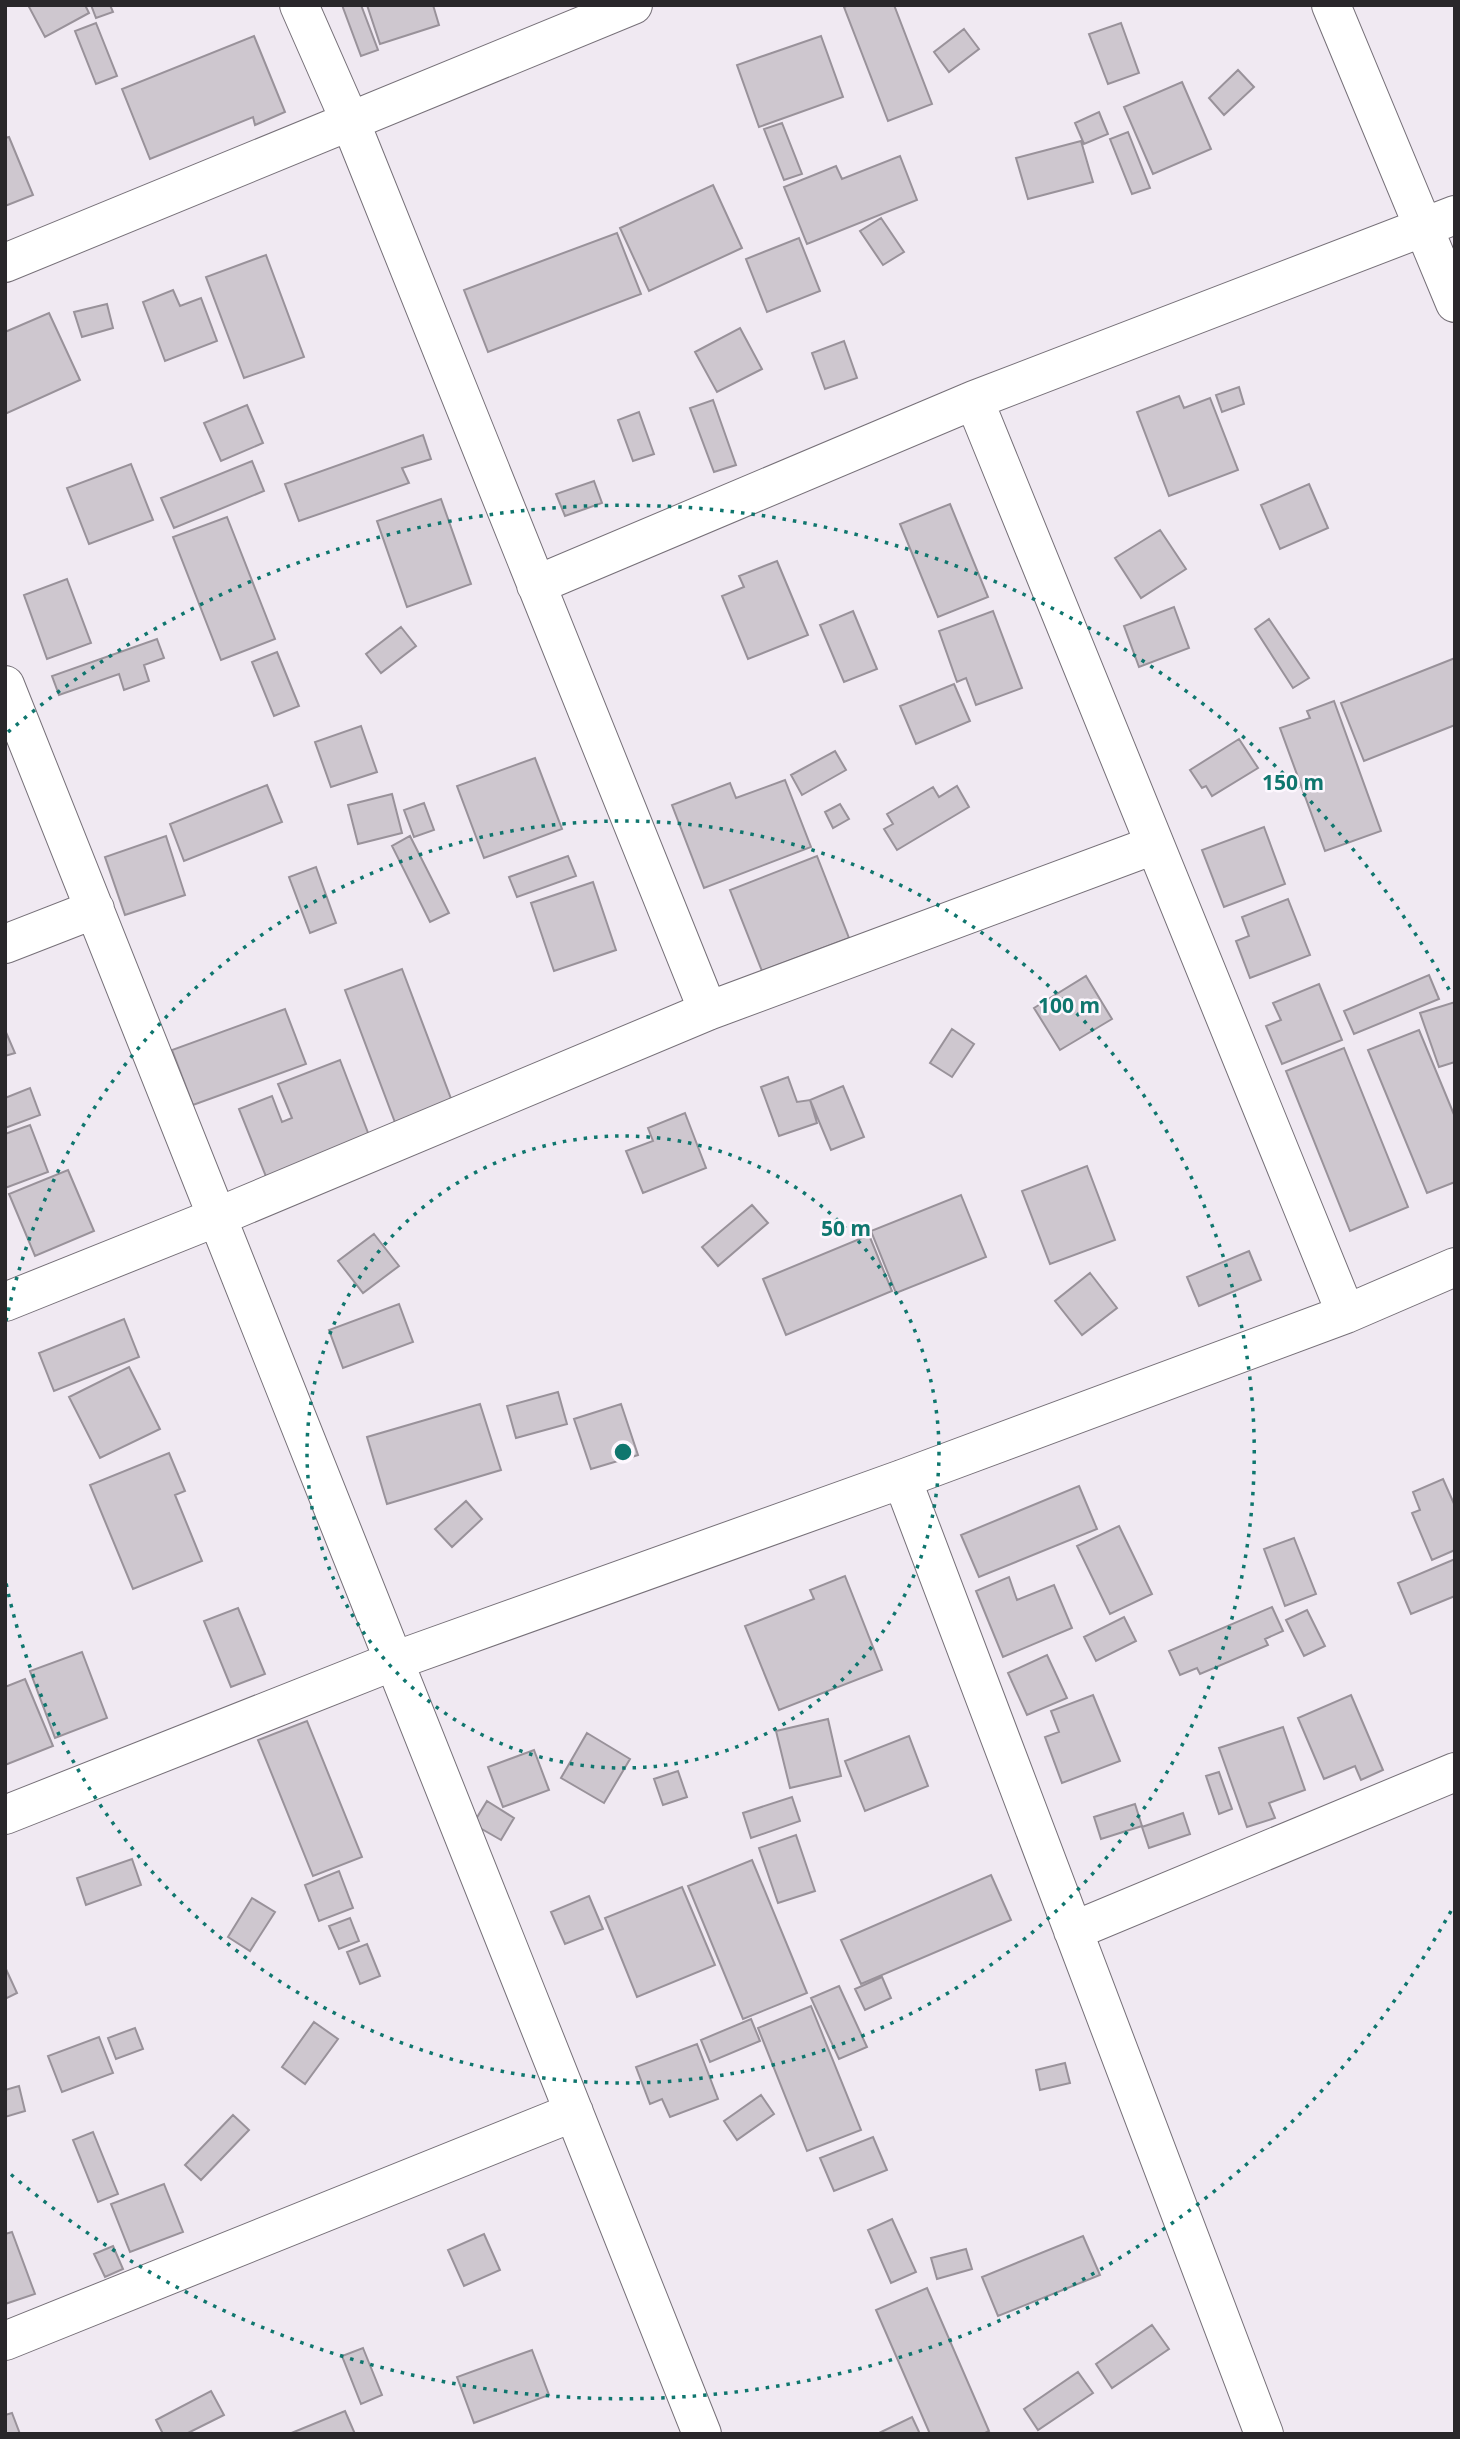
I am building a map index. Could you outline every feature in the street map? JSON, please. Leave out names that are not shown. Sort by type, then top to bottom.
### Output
[{"type":"street","points":[[299,5],[350,121],[708,1011]]},
{"type":"street","points":[[5,262],[633,5]]},
{"type":"street","points":[[1331,5],[1440,221],[1455,303]]},
{"type":"street","points":[[536,585],[975,400],[1440,221]]},
{"type":"street","points":[[975,400],[1346,1314]]},
{"type":"street","points":[[5,685],[702,2434]]},
{"type":"street","points":[[5,1303],[708,1011],[1154,845]]},
{"type":"street","points":[[5,944],[95,909]]},
{"type":"street","points":[[5,1815],[394,1661],[902,1479],[1346,1314],[1455,1267]]},
{"type":"street","points":[[902,1479],[1264,2434]]},
{"type":"street","points":[[1073,1931],[1455,1772]]},
{"type":"street","points":[[5,2341],[574,2112]]},
{"type":"building","points":[[28,5],[85,5],[89,13],[45,37]]},
{"type":"building","points":[[91,5],[110,5],[113,12],[96,18]]},
{"type":"building","points":[[342,5],[361,5],[378,50],[361,56]]},
{"type":"building","points":[[367,5],[433,5],[439,25],[380,44]]},
{"type":"building","points":[[894,5],[932,104],[888,121],[844,7]]},
{"type":"building","points":[[96,23],[117,76],[96,84],[75,31]]},
{"type":"building","points":[[1121,23],[1139,73],[1108,84],[1089,34]]},
{"type":"building","points":[[964,29],[979,49],[949,72],[934,52]]},
{"type":"building","points":[[254,36],[285,112],[255,125],[253,117],[150,159],[122,89]]},
{"type":"building","points":[[821,36],[843,97],[759,127],[737,65]]},
{"type":"building","points":[[1238,70],[1254,87],[1224,115],[1209,98]]},
{"type":"building","points":[[1182,82],[1211,149],[1153,174],[1124,107]]},
{"type":"building","points":[[1099,112],[1108,134],[1084,144],[1075,123]]},
{"type":"building","points":[[782,123],[802,174],[784,180],[764,129]]},
{"type":"building","points":[[1128,132],[1150,188],[1132,194],[1110,139]]},
{"type":"building","points":[[9,137],[33,195],[5,206],[5,138]]},
{"type":"building","points":[[1081,141],[1093,182],[1028,199],[1016,158]]},
{"type":"building","points":[[900,156],[917,200],[807,244],[784,187],[836,166],[842,179]]},
{"type":"building","points":[[713,185],[742,248],[649,291],[620,228]]},
{"type":"building","points":[[881,218],[904,252],[883,265],[860,231]]},
{"type":"building","points":[[617,233],[641,294],[488,352],[464,290]]},
{"type":"building","points":[[799,238],[820,291],[767,312],[746,259]]},
{"type":"building","points":[[266,255],[304,357],[244,378],[206,277]]},
{"type":"building","points":[[173,290],[180,306],[201,298],[217,341],[165,361],[143,302]]},
{"type":"building","points":[[107,304],[113,328],[82,337],[74,312]]},
{"type":"building","points":[[49,313],[80,380],[5,414],[5,332]]},
{"type":"building","points":[[740,328],[762,369],[717,392],[695,352]]},
{"type":"building","points":[[844,341],[857,378],[825,389],[812,353]]},
{"type":"building","points":[[1239,387],[1244,404],[1222,412],[1216,395]]},
{"type":"building","points":[[1179,396],[1184,408],[1210,398],[1238,470],[1169,496],[1137,412]]},
{"type":"building","points":[[713,400],[736,465],[714,472],[690,408]]},
{"type":"building","points":[[247,405],[263,443],[221,461],[204,423]]},
{"type":"building","points":[[639,412],[654,454],[633,461],[618,420]]},
{"type":"building","points":[[423,435],[431,459],[402,468],[409,483],[299,521],[285,484]]},
{"type":"building","points":[[252,461],[264,491],[174,528],[161,498]]},
{"type":"building","points":[[131,464],[153,520],[89,544],[67,488]]},
{"type":"building","points":[[594,481],[602,503],[565,516],[556,494]]},
{"type":"building","points":[[1309,484],[1328,528],[1280,549],[1261,505]]},
{"type":"building","points":[[441,499],[471,584],[407,607],[377,521]]},
{"type":"building","points":[[950,504],[988,597],[938,617],[900,524]]},
{"type":"building","points":[[227,517],[275,639],[221,660],[173,537]]},
{"type":"building","points":[[1160,530],[1186,569],[1141,598],[1115,558]]},
{"type":"building","points":[[777,561],[808,635],[748,659],[722,596],[744,587],[739,576]]},
{"type":"building","points":[[67,579],[91,643],[47,659],[24,595]]},
{"type":"building","points":[[1174,607],[1189,648],[1139,667],[1124,626]]},
{"type":"building","points":[[853,611],[877,669],[844,682],[820,625]]},
{"type":"building","points":[[993,611],[1022,688],[976,705],[966,678],[957,682],[939,631]]},
{"type":"building","points":[[1269,619],[1309,678],[1293,688],[1255,629]]},
{"type":"building","points":[[401,627],[416,646],[381,673],[366,654]]},
{"type":"building","points":[[157,639],[164,658],[144,665],[149,681],[124,690],[119,674],[59,695],[52,676]]},
{"type":"building","points":[[277,652],[299,706],[274,716],[252,662]]},
{"type":"building","points":[[1455,658],[1455,725],[1364,761],[1341,703]]},
{"type":"building","points":[[954,684],[970,721],[916,744],[900,706]]},
{"type":"building","points":[[1334,701],[1381,831],[1325,851],[1280,728],[1310,718],[1307,711]]},
{"type":"building","points":[[361,726],[377,772],[331,787],[315,742]]},
{"type":"building","points":[[1239,739],[1258,768],[1212,796],[1206,786],[1202,788],[1190,770]]},
{"type":"building","points":[[835,751],[846,770],[802,795],[791,775]]},
{"type":"building","points":[[535,758],[562,829],[484,858],[457,786]]},
{"type":"building","points":[[785,780],[811,847],[704,888],[672,805],[730,783],[736,798]]},
{"type":"building","points":[[267,785],[282,822],[184,861],[170,824]]},
{"type":"building","points":[[957,786],[969,807],[897,850],[884,829],[893,824],[887,814],[933,787],[939,797]]},
{"type":"building","points":[[392,794],[402,833],[358,844],[348,805]]},
{"type":"building","points":[[424,803],[434,830],[414,837],[404,810]]},
{"type":"building","points":[[840,804],[849,819],[833,828],[825,812]]},
{"type":"building","points":[[1264,827],[1285,884],[1224,907],[1202,850]]},
{"type":"building","points":[[166,836],[185,895],[125,915],[105,857]]},
{"type":"building","points":[[410,836],[449,913],[430,922],[392,846]]},
{"type":"building","points":[[568,856],[576,876],[517,897],[509,877]]},
{"type":"building","points":[[817,856],[849,938],[762,971],[730,890]]},
{"type":"building","points":[[316,867],[336,923],[310,933],[289,877]]},
{"type":"building","points":[[593,882],[616,950],[554,971],[531,903]]},
{"type":"building","points":[[1288,899],[1310,955],[1250,978],[1236,941],[1249,936],[1242,917]]},
{"type":"building","points":[[402,969],[453,1104],[396,1125],[345,990]]},
{"type":"building","points":[[1429,975],[1439,999],[1354,1034],[1344,1011]]},
{"type":"building","points":[[1086,976],[1112,1019],[1060,1050],[1034,1008]]},
{"type":"building","points":[[1319,984],[1342,1040],[1282,1064],[1266,1026],[1281,1020],[1273,1003]]},
{"type":"building","points":[[1455,1002],[1455,1062],[1439,1067],[1420,1013]]},
{"type":"building","points":[[285,1009],[306,1064],[193,1105],[172,1050]]},
{"type":"building","points":[[952,1029],[974,1044],[952,1077],[930,1063]]},
{"type":"building","points":[[5,1030],[15,1053],[5,1056]]},
{"type":"building","points":[[1419,1030],[1455,1117],[1455,1182],[1427,1193],[1368,1050]]},
{"type":"building","points":[[1344,1048],[1408,1207],[1350,1231],[1286,1071]]},
{"type":"building","points":[[340,1060],[370,1138],[267,1179],[239,1109],[272,1096],[282,1122],[292,1118],[278,1084]]},
{"type":"building","points":[[788,1077],[797,1102],[810,1100],[817,1123],[779,1136],[761,1087]]},
{"type":"building","points":[[843,1086],[864,1137],[831,1150],[810,1100]]},
{"type":"building","points":[[30,1088],[40,1115],[5,1128],[5,1098]]},
{"type":"building","points":[[685,1113],[706,1168],[643,1193],[626,1151],[653,1141],[648,1128]]},
{"type":"building","points":[[30,1125],[48,1172],[5,1188],[5,1134]]},
{"type":"building","points":[[1087,1166],[1115,1240],[1050,1264],[1022,1191]]},
{"type":"building","points":[[68,1170],[94,1231],[35,1256],[9,1194]]},
{"type":"building","points":[[961,1195],[986,1257],[896,1293],[871,1231]]},
{"type":"building","points":[[752,1205],[768,1223],[718,1266],[702,1247]]},
{"type":"building","points":[[374,1234],[399,1266],[363,1293],[338,1261]]},
{"type":"building","points":[[869,1235],[892,1291],[786,1335],[763,1279]]},
{"type":"building","points":[[1249,1251],[1261,1280],[1199,1306],[1187,1277]]},
{"type":"building","points":[[1090,1273],[1117,1308],[1082,1335],[1055,1301]]},
{"type":"building","points":[[399,1304],[413,1342],[343,1368],[329,1330]]},
{"type":"building","points":[[124,1319],[139,1357],[54,1391],[39,1353]]},
{"type":"building","points":[[129,1367],[160,1429],[100,1458],[69,1397]]},
{"type":"building","points":[[558,1392],[567,1424],[516,1438],[507,1406]]},
{"type":"building","points":[[480,1404],[501,1470],[387,1504],[367,1437]]},
{"type":"building","points":[[621,1404],[638,1455],[591,1469],[574,1419]]},
{"type":"building","points":[[169,1453],[185,1491],[175,1495],[202,1561],[133,1589],[90,1485]]},
{"type":"building","points":[[1443,1479],[1455,1506],[1455,1550],[1432,1560],[1412,1513],[1420,1510],[1413,1492]]},
{"type":"building","points":[[1079,1486],[1097,1529],[979,1577],[961,1535]]},
{"type":"building","points":[[466,1501],[482,1519],[452,1547],[435,1529]]},
{"type":"building","points":[[1119,1526],[1152,1594],[1110,1614],[1077,1546]]},
{"type":"building","points":[[1294,1538],[1316,1594],[1285,1606],[1264,1549]]},
{"type":"building","points":[[1455,1559],[1455,1596],[1411,1614],[1398,1583]]},
{"type":"building","points":[[845,1576],[882,1670],[779,1710],[745,1626],[814,1599],[810,1590]]},
{"type":"building","points":[[1009,1577],[1017,1600],[1054,1585],[1072,1628],[1003,1657],[976,1591]]},
{"type":"building","points":[[1272,1607],[1283,1631],[1265,1639],[1268,1645],[1200,1674],[1197,1668],[1180,1675],[1169,1651]]},
{"type":"building","points":[[238,1608],[265,1674],[231,1687],[204,1621]]},
{"type":"building","points":[[1307,1610],[1325,1646],[1304,1656],[1286,1620]]},
{"type":"building","points":[[1124,1617],[1136,1641],[1096,1661],[1084,1637]]},
{"type":"building","points":[[82,1652],[107,1718],[55,1738],[30,1671]]},
{"type":"building","points":[[1047,1655],[1067,1698],[1027,1715],[1008,1673]]},
{"type":"building","points":[[25,1679],[53,1746],[5,1765],[5,1687]]},
{"type":"building","points":[[1093,1695],[1120,1761],[1062,1783],[1045,1737],[1059,1732],[1051,1711]]},
{"type":"building","points":[[1351,1695],[1383,1770],[1361,1780],[1355,1766],[1324,1779],[1298,1718]]},
{"type":"building","points":[[828,1719],[841,1776],[790,1788],[776,1731]]},
{"type":"building","points":[[307,1721],[362,1857],[313,1876],[258,1740]]},
{"type":"building","points":[[1283,1727],[1305,1790],[1269,1803],[1275,1818],[1247,1827],[1219,1748]]},
{"type":"building","points":[[587,1733],[630,1759],[604,1803],[561,1778]]},
{"type":"building","points":[[909,1736],[928,1786],[865,1811],[845,1761]]},
{"type":"building","points":[[534,1750],[549,1790],[503,1807],[488,1767]]},
{"type":"building","points":[[678,1771],[687,1797],[663,1805],[654,1779]]},
{"type":"building","points":[[1219,1772],[1232,1809],[1219,1814],[1206,1776]]},
{"type":"building","points":[[792,1797],[800,1821],[751,1838],[743,1813]]},
{"type":"building","points":[[487,1801],[514,1818],[501,1840],[473,1824]]},
{"type":"building","points":[[1135,1804],[1142,1826],[1101,1839],[1094,1817]]},
{"type":"building","points":[[1183,1813],[1190,1834],[1149,1848],[1142,1827]]},
{"type":"building","points":[[796,1835],[815,1891],[778,1903],[759,1848]]},
{"type":"building","points":[[132,1859],[141,1885],[86,1905],[77,1878]]},
{"type":"building","points":[[752,1860],[807,1993],[743,2019],[688,1886]]},
{"type":"building","points":[[339,1871],[353,1908],[319,1921],[305,1885]]},
{"type":"building","points":[[991,1875],[1011,1920],[861,1984],[841,1940]]},
{"type":"building","points":[[682,1887],[715,1965],[637,1997],[605,1918]]},
{"type":"building","points":[[589,1896],[603,1929],[565,1944],[551,1912]]},
{"type":"building","points":[[252,1898],[275,1912],[250,1951],[228,1937]]},
{"type":"building","points":[[350,1918],[359,1941],[339,1949],[329,1926]]},
{"type":"building","points":[[367,1944],[380,1976],[360,1984],[347,1952]]},
{"type":"building","points":[[5,1967],[17,1993],[5,1999]]},
{"type":"building","points":[[882,1977],[891,1998],[865,2010],[855,1989]]},
{"type":"building","points":[[839,1986],[867,2047],[839,2059],[811,1998]]},
{"type":"building","points":[[811,2006],[861,2130],[807,2151],[758,2028]]},
{"type":"building","points":[[751,2019],[760,2041],[710,2062],[701,2040]]},
{"type":"building","points":[[314,2022],[338,2039],[305,2084],[282,2067]]},
{"type":"building","points":[[135,2028],[143,2049],[116,2059],[108,2038]]},
{"type":"building","points":[[99,2037],[113,2073],[62,2092],[48,2056]]},
{"type":"building","points":[[697,2044],[718,2099],[670,2117],[662,2099],[650,2104],[636,2067]]},
{"type":"building","points":[[1065,2063],[1070,2083],[1040,2090],[1036,2070]]},
{"type":"building","points":[[19,2086],[25,2111],[5,2117],[5,2090]]},
{"type":"building","points":[[761,2095],[774,2114],[737,2140],[724,2121]]},
{"type":"building","points":[[233,2115],[249,2130],[201,2180],[185,2165]]},
{"type":"building","points":[[93,2132],[118,2194],[98,2202],[73,2140]]},
{"type":"building","points":[[873,2137],[887,2170],[834,2191],[820,2158]]},
{"type":"building","points":[[164,2184],[183,2232],[130,2252],[111,2204]]},
{"type":"building","points":[[892,2219],[916,2272],[891,2283],[868,2230]]},
{"type":"building","points":[[12,2232],[35,2294],[5,2304],[5,2234]]},
{"type":"building","points":[[484,2234],[500,2270],[464,2286],[448,2250]]},
{"type":"building","points":[[1083,2236],[1100,2275],[998,2316],[982,2277]]},
{"type":"building","points":[[113,2246],[123,2269],[105,2277],[94,2254]]},
{"type":"building","points":[[966,2249],[972,2269],[937,2279],[931,2258]]},
{"type":"building","points":[[927,2288],[989,2431],[983,2434],[930,2434],[876,2310]]},
{"type":"building","points":[[1152,2325],[1169,2349],[1112,2388],[1096,2364]]},
{"type":"building","points":[[363,2348],[382,2395],[361,2404],[342,2356]]},
{"type":"building","points":[[532,2350],[549,2395],[474,2423],[457,2377]]},
{"type":"building","points":[[1078,2372],[1093,2393],[1038,2430],[1024,2409]]},
{"type":"building","points":[[211,2391],[224,2415],[186,2434],[163,2434],[156,2420]]},
{"type":"building","points":[[345,2411],[355,2434],[289,2434]]},
{"type":"building","points":[[12,2413],[20,2434],[5,2434],[5,2415]]},
{"type":"building","points":[[912,2417],[920,2434],[877,2434]]}]
